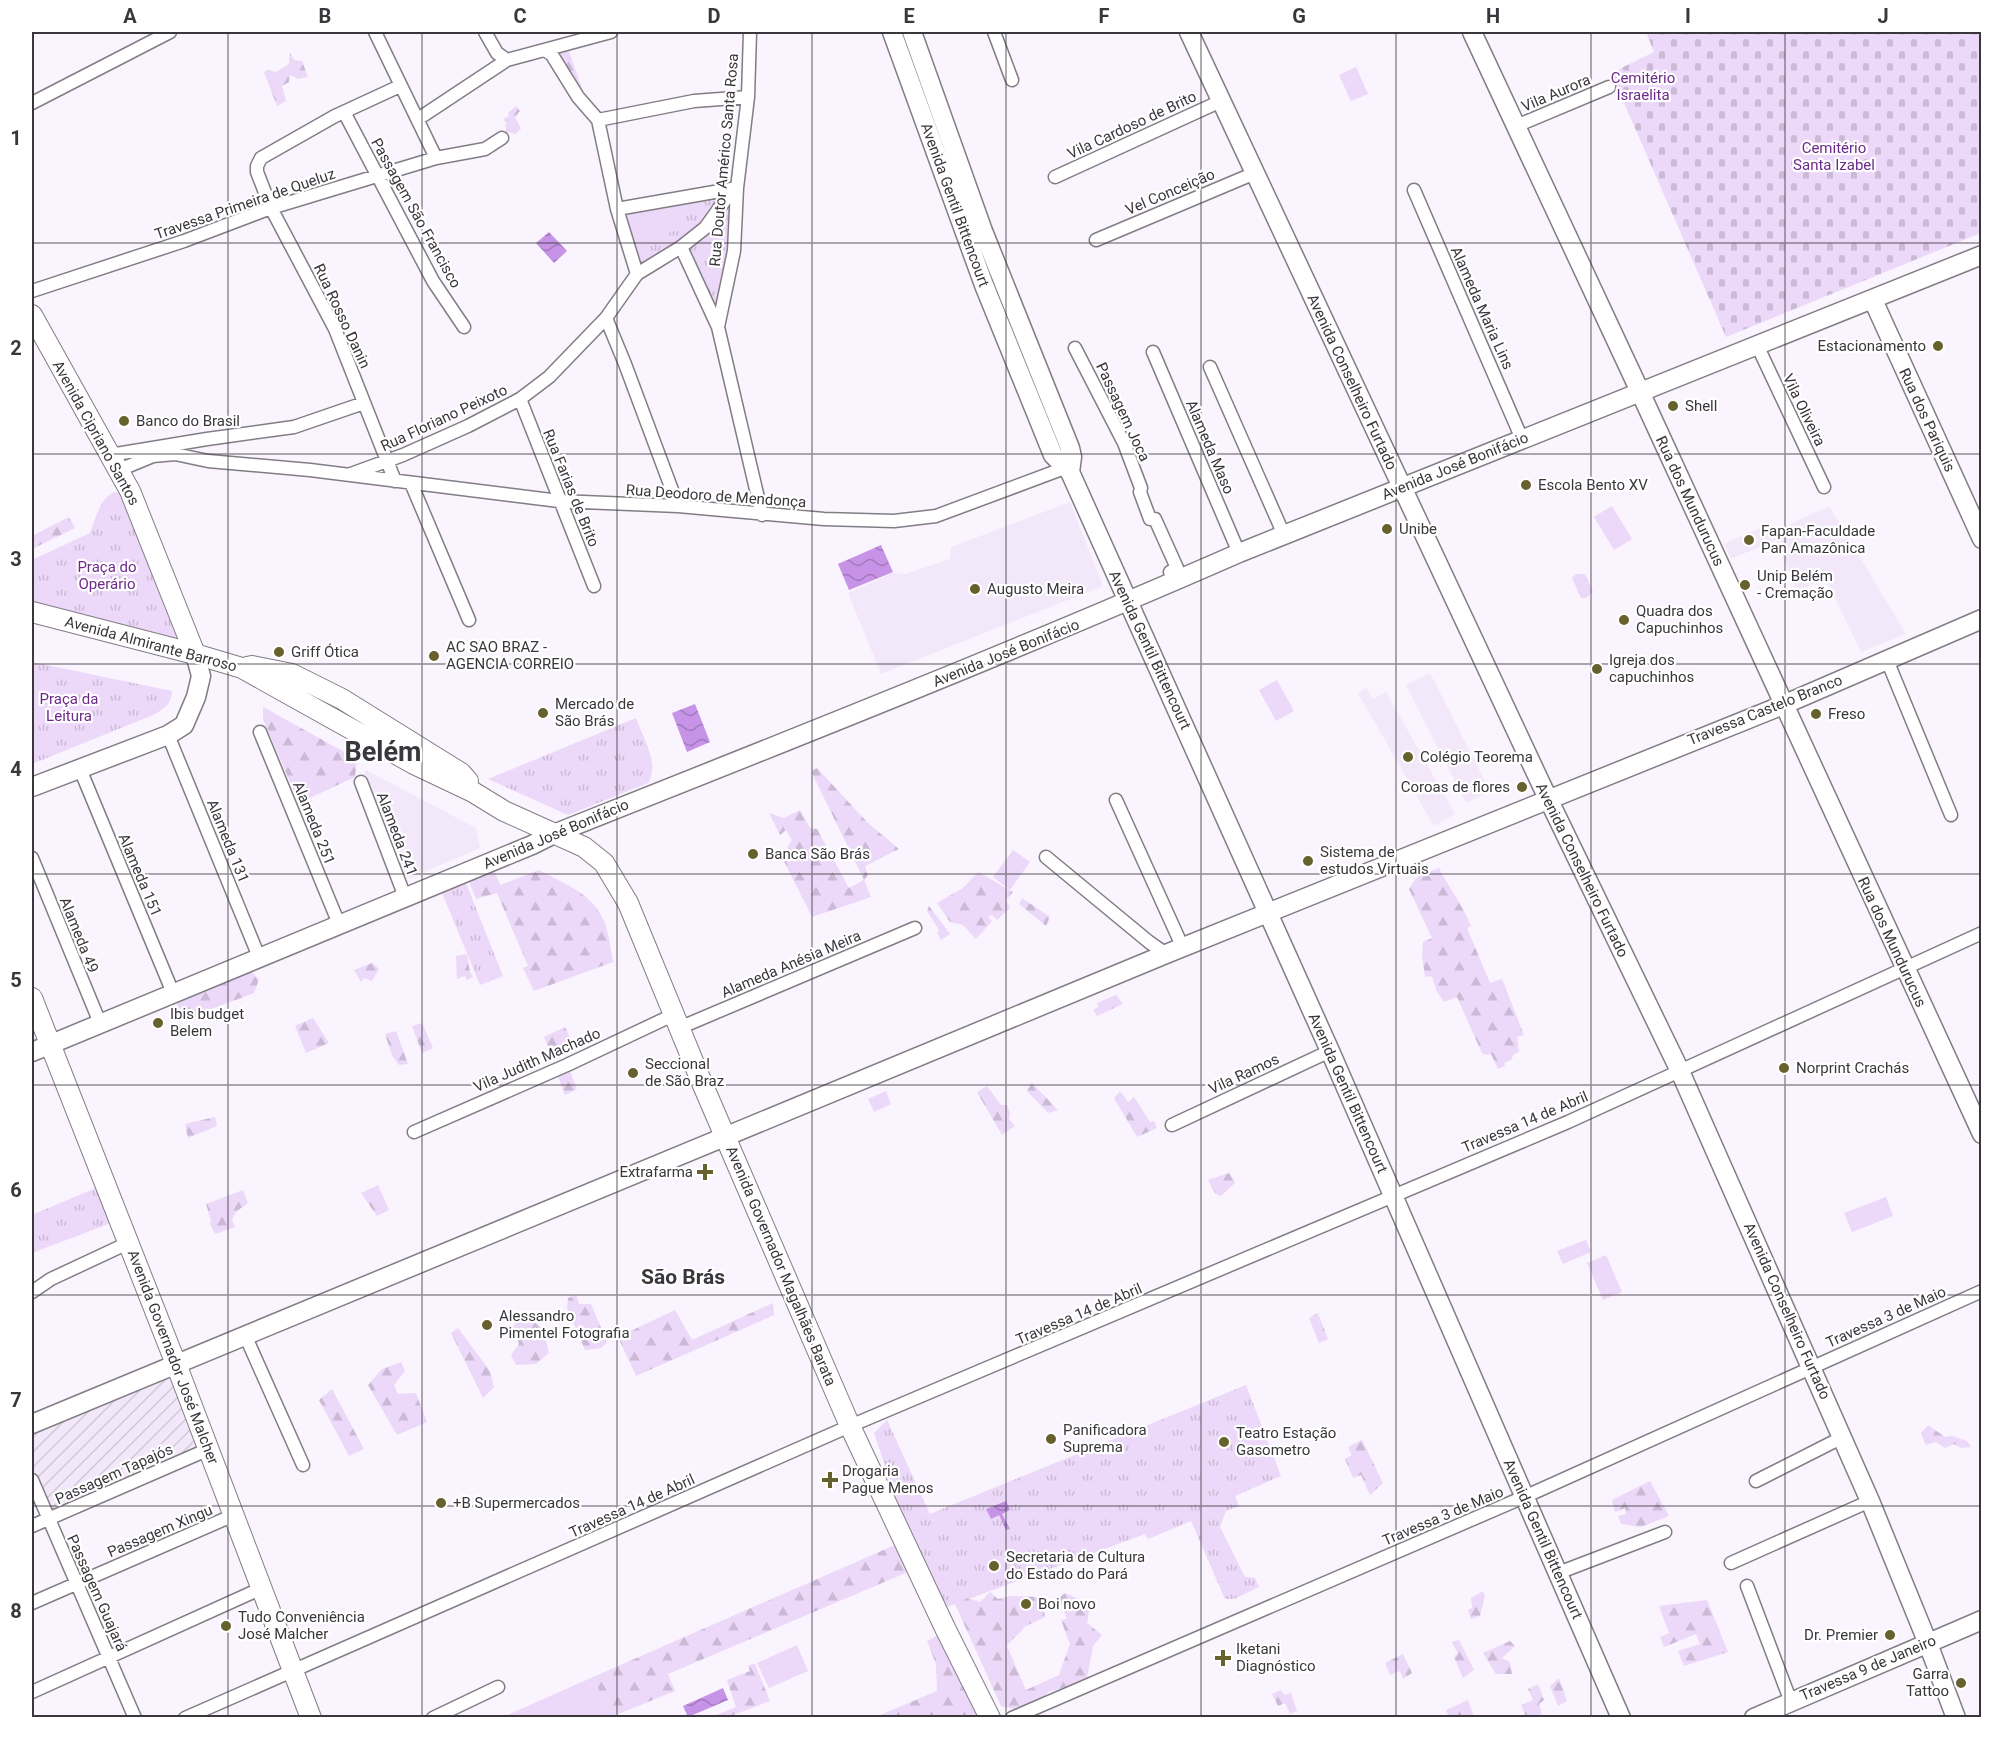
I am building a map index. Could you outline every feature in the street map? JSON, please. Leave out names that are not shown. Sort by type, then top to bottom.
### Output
[{"type":"main road","name":"Avenida Conselheiro Furtado","points":[[1189,32],[1548,800],[1679,1069],[1843,1437],[1928,1642],[1956,1718]]},
{"type":"main road","name":"Rua dos Mundurucus","points":[[1472,32],[1982,1134]]},
{"type":"main road","name":"Avenida Gentil Bittencourt","points":[[906,36],[1070,448],[1072,457],[1069,468],[1330,1051],[1621,1718]]},
{"type":"main road","name":"Avenida José Bonifácio","points":[[32,1052],[532,845],[556,833],[914,691],[1239,553],[1982,255]]},
{"type":"main road","name":"Rua dos Pariquis","points":[[1873,300],[1982,539]]},
{"type":"main road","name":"Avenida Cipriano Santos","points":[[32,315],[143,519],[195,654]]},
{"type":"main road","name":"Avenida Almirante Barroso","points":[[32,612],[195,654],[242,669],[404,759],[473,792],[504,811],[556,833]]},
{"type":"main road","name":"Travessa Castelo Branco","points":[[176,1364],[1268,912],[1783,705],[1982,619]]},
{"type":"main road","points":[[32,788],[168,735],[184,724],[196,697],[201,676],[195,654]]},
{"type":"main road","name":"Avenida Governador Magalhães Barata","points":[[556,833],[584,847],[604,863],[628,903],[676,1021],[850,1426],[990,1718]]},
{"type":"main road","name":"Avenida Governador José Malcher","points":[[32,998],[209,1449],[311,1718]]},
{"type":"main road","points":[[32,1424],[176,1364]]},
{"type":"main road","name":"Travessa 9 de Janeiro","points":[[1754,1718],[1982,1620]]},
{"type":"street","points":[[32,103],[170,32]]},
{"type":"street","points":[[375,32],[435,158]]},
{"type":"street","points":[[485,32],[502,56]]},
{"type":"street","points":[[418,119],[502,56],[545,50],[611,32]]},
{"type":"street","name":"Rua Doutor Américo Santa Rosa","points":[[718,327],[734,251],[735,189],[748,97],[750,32]]},
{"type":"street","points":[[994,32],[1012,80]]},
{"type":"street","points":[[545,50],[552,56],[578,97],[597,120],[617,209],[637,274]]},
{"type":"street","points":[[344,112],[400,86]]},
{"type":"street","name":"Vila Aurora","points":[[1516,126],[1609,87]]},
{"type":"street","points":[[597,120],[694,101],[748,97]]},
{"type":"street","name":"Vila Cardoso de Brito","points":[[1055,177],[1221,101]]},
{"type":"street","name":"Rua Rosso Danin","points":[[344,112],[261,158],[257,172],[271,208],[335,329],[395,481]]},
{"type":"street","name":"Passagem São Francisco","points":[[344,112],[433,281],[464,327]]},
{"type":"street","name":"Travessa Primeira de Queluz","points":[[32,291],[184,241],[271,208],[435,158],[485,149],[501,138]]},
{"type":"street","name":"Vel Conceição","points":[[1096,240],[1255,172]]},
{"type":"street","points":[[617,209],[735,189]]},
{"type":"street","name":"Rua Floriano Peixoto","points":[[114,462],[160,454],[184,455],[208,461],[350,474],[387,461],[468,426],[520,399],[549,377],[606,318],[637,274],[681,247],[705,228],[735,189]]},
{"type":"street","name":"Alameda Maria Lins","points":[[1414,190],[1522,439]]},
{"type":"street","name":"Rua Doutor Américo Santa Rosa","points":[[681,247],[718,327],[762,515]]},
{"type":"street","points":[[606,318],[678,506]]},
{"type":"street","name":"Vila Oliveira","points":[[1757,345],[1824,487]]},
{"type":"street","name":"Passagem Joca","points":[[1076,348],[1124,443],[1142,488],[1140,492],[1150,519],[1155,519],[1177,568],[1170,572],[1174,582]]},
{"type":"street","name":"Alameda Maso","points":[[1153,352],[1239,553]]},
{"type":"street","points":[[1210,367],[1284,535]]},
{"type":"street","name":"Rua Farias de Brito","points":[[520,399],[594,586]]},
{"type":"street","points":[[114,462],[160,447],[294,427],[364,403]]},
{"type":"street","points":[[207,439],[208,461]]},
{"type":"street","name":"Rua Deodoro de Mendonça","points":[[350,474],[559,501],[678,506],[824,519],[894,521],[921,520],[959,509],[1069,468]]},
{"type":"street","points":[[411,483],[469,620]]},
{"type":"street","points":[[1887,660],[1951,815]]},
{"type":"street","name":"Alameda 251","points":[[260,732],[339,924]]},
{"type":"street","name":"Alameda 131","points":[[168,735],[259,957]]},
{"type":"street","name":"Alameda 151","points":[[80,769],[173,993]]},
{"type":"street","name":"Alameda 241","points":[[361,782],[405,897]]},
{"type":"street","points":[[1116,800],[1174,951]]},
{"type":"street","points":[[1046,857],[1174,951]]},
{"type":"street","name":"Alameda 49","points":[[32,858],[100,1023]]},
{"type":"street","name":"Alameda Anésia Meira","points":[[676,1021],[915,928]]},
{"type":"street","name":"Travessa 14 de Abril","points":[[188,1717],[850,1426],[1568,1122],[1679,1069],[1982,933]]},
{"type":"street","name":"Vila Judith Machado","points":[[414,1132],[567,1065],[676,1021]]},
{"type":"street","name":"Vila Ramos","points":[[1172,1125],[1330,1051]]},
{"type":"street","points":[[32,1292],[51,1279],[128,1243]]},
{"type":"street","name":"Travessa 3 de Maio","points":[[1012,1718],[1524,1497],[1982,1291]]},
{"type":"street","points":[[245,1335],[303,1465]]},
{"type":"street","points":[[1756,1481],[1843,1437]]},
{"type":"street","name":"Passagem Tapajós","points":[[32,1526],[209,1449]]},
{"type":"street","name":"Passagem Guajará","points":[[32,1480],[135,1718]]},
{"type":"street","points":[[1731,1563],[1870,1501]]},
{"type":"street","name":"Passagem Xingu","points":[[32,1603],[234,1515]]},
{"type":"street","points":[[1558,1573],[1665,1532]]},
{"type":"street","points":[[1747,1586],[1791,1702]]},
{"type":"street","points":[[32,1692],[262,1588]]},
{"type":"street","points":[[433,1718],[498,1687]]},
{"type":"shaded area","name":"Augusto Meira","points":[[1070,502],[1103,586],[881,674],[848,593],[892,573],[905,574],[950,559],[951,547]]},
{"type":"shaded area","points":[[1829,506],[1906,634],[1861,652],[1826,579],[1797,590],[1776,540],[1731,559],[1724,544],[1762,527],[1767,535]]},
{"type":"shaded area","points":[[1430,673],[1490,791],[1466,803],[1406,685]]},
{"type":"shaded area","name":"Colégio Teorema","points":[[1366,688],[1373,699],[1386,692],[1455,814],[1434,826],[1358,693]]},
{"type":"shaded area","points":[[366,770],[476,828],[480,848],[410,878],[403,874],[363,775]]},
{"type":"shaded area","points":[[176,1364],[209,1449],[49,1519],[32,1480],[32,1424]]},
{"type":"green space","name":"Cemitério Santa Izabel","points":[[1646,32],[1981,32],[1981,233],[1726,337],[1611,73],[1654,52]]},
{"type":"green space","points":[[567,46],[587,103],[556,51]]},
{"type":"green space","points":[[290,53],[294,60],[302,61],[308,77],[298,79],[290,75],[289,82],[282,86],[286,101],[277,106],[264,72],[268,70],[276,72],[289,64]]},
{"type":"green space","points":[[1356,67],[1368,94],[1351,101],[1339,75]]},
{"type":"green space","points":[[516,106],[520,111],[515,117],[521,129],[515,134],[507,133],[505,126],[507,124],[503,119],[509,116],[508,113]]},
{"type":"green space","points":[[735,191],[728,250],[715,310],[683,241],[638,269],[623,212]]},
{"type":"green space","points":[[674,203],[680,230],[632,241],[626,214]]},
{"type":"green space","name":"Praça do Operário","points":[[114,492],[121,493],[187,643],[32,602],[32,560],[90,533],[101,505]]},
{"type":"green space","points":[[1612,506],[1632,539],[1614,550],[1594,517]]},
{"type":"green space","points":[[69,517],[75,528],[32,549],[32,536]]},
{"type":"green space","points":[[1576,574],[1585,574],[1593,592],[1586,598],[1581,598],[1572,578]]},
{"type":"green space","name":"Praça da Leitura","points":[[32,662],[172,691],[170,700],[167,706],[153,715],[32,764]]},
{"type":"green space","points":[[1277,680],[1294,711],[1276,721],[1259,690]]},
{"type":"green space","points":[[263,707],[357,759],[355,777],[299,803],[263,719]]},
{"type":"green space","points":[[636,718],[651,759],[651,776],[648,783],[568,815],[488,779]]},
{"type":"green space","points":[[817,768],[868,823],[899,849],[865,866],[868,875],[864,880],[811,771]]},
{"type":"green space","points":[[800,810],[810,828],[817,829],[849,888],[864,880],[871,897],[812,917],[782,857],[792,840],[786,830],[780,835],[769,813],[784,818]]},
{"type":"green space","points":[[1013,850],[1030,862],[1010,890],[993,877]]},
{"type":"green space","points":[[1439,868],[1468,919],[1471,926],[1467,928],[1490,983],[1502,979],[1524,1035],[1517,1037],[1519,1052],[1504,1063],[1505,1066],[1498,1069],[1491,1054],[1482,1053],[1457,997],[1444,1002],[1436,990],[1432,976],[1425,977],[1423,942],[1432,938],[1409,889],[1417,877]]},
{"type":"green space","points":[[494,870],[500,885],[539,870],[583,895],[597,908],[604,922],[613,962],[534,991],[523,968],[528,966],[497,893],[476,899],[468,879]]},
{"type":"green space","points":[[978,872],[1013,892],[1006,900],[1010,908],[997,920],[992,915],[988,917],[992,921],[976,939],[963,925],[950,922],[937,903],[963,888]]},
{"type":"green space","points":[[462,873],[503,976],[480,985],[438,883]]},
{"type":"green space","points":[[1022,898],[1050,917],[1046,926],[1019,904]]},
{"type":"green space","points":[[929,906],[950,934],[941,940],[937,933],[939,930],[927,911]]},
{"type":"green space","points":[[467,954],[473,977],[467,980],[465,976],[457,979],[456,956]]},
{"type":"green space","points":[[372,963],[379,969],[372,981],[364,978],[361,982],[354,970]]},
{"type":"green space","points":[[247,968],[259,979],[254,993],[188,1018],[181,1015],[175,998]]},
{"type":"green space","points":[[1116,995],[1123,1004],[1097,1016],[1093,1010],[1098,1007],[1097,1003]]},
{"type":"green space","points":[[313,1018],[329,1043],[306,1053],[295,1026]]},
{"type":"green space","points":[[422,1023],[433,1048],[422,1053],[412,1026]]},
{"type":"green space","points":[[565,1027],[572,1042],[566,1045],[569,1051],[552,1056],[544,1037]]},
{"type":"green space","points":[[396,1031],[408,1064],[399,1065],[392,1055],[385,1034]]},
{"type":"green space","points":[[569,1069],[577,1089],[565,1095],[557,1074]]},
{"type":"green space","points":[[1032,1083],[1058,1110],[1048,1113],[1027,1091]]},
{"type":"green space","points":[[987,1086],[1001,1105],[1007,1105],[1010,1113],[1009,1119],[1015,1126],[1002,1135],[977,1092]]},
{"type":"green space","points":[[886,1091],[891,1104],[874,1112],[868,1099]]},
{"type":"green space","points":[[1120,1091],[1128,1102],[1134,1097],[1150,1122],[1154,1121],[1157,1128],[1137,1137],[1114,1098]]},
{"type":"green space","points":[[215,1117],[217,1126],[188,1138],[185,1124]]},
{"type":"green space","points":[[1229,1173],[1235,1183],[1221,1196],[1215,1193],[1208,1180]]},
{"type":"green space","points":[[105,1184],[119,1220],[32,1253],[32,1215]]},
{"type":"green space","points":[[378,1185],[389,1210],[377,1216],[361,1193]]},
{"type":"green space","points":[[243,1190],[248,1203],[237,1211],[232,1219],[235,1227],[215,1234],[210,1224],[206,1204]]},
{"type":"green space","points":[[1886,1197],[1893,1216],[1852,1232],[1844,1213]]},
{"type":"green space","points":[[1586,1240],[1591,1252],[1563,1264],[1557,1251]]},
{"type":"green space","points":[[1606,1255],[1622,1292],[1603,1300],[1587,1263]]},
{"type":"green space","points":[[576,1295],[579,1304],[591,1304],[607,1342],[601,1348],[585,1350],[567,1308],[568,1298]]},
{"type":"green space","points":[[773,1303],[774,1315],[636,1376],[618,1337],[675,1310],[692,1340]]},
{"type":"green space","points":[[522,1312],[543,1329],[549,1353],[536,1364],[516,1365],[511,1355],[519,1344],[513,1327]]},
{"type":"green space","points":[[1318,1313],[1328,1339],[1319,1343],[1309,1318]]},
{"type":"green space","points":[[458,1328],[490,1371],[494,1387],[483,1398],[451,1333]]},
{"type":"green space","points":[[401,1362],[405,1371],[394,1385],[398,1394],[416,1393],[427,1422],[397,1435],[368,1385],[382,1369]]},
{"type":"green space","points":[[1246,1385],[1281,1476],[1235,1496],[1239,1506],[1226,1511],[1220,1527],[1245,1577],[1255,1578],[1259,1587],[1234,1599],[1225,1599],[1191,1521],[1148,1539],[1145,1534],[944,1608],[906,1528],[874,1433],[887,1420],[930,1514]]},
{"type":"green space","points":[[332,1389],[364,1449],[349,1456],[319,1400]]},
{"type":"green space","points":[[1928,1425],[1945,1437],[1952,1436],[1967,1441],[1971,1447],[1961,1448],[1954,1444],[1945,1448],[1936,1442],[1926,1445],[1921,1433]]},
{"type":"green space","points":[[1362,1440],[1383,1483],[1370,1495],[1361,1475],[1353,1478],[1345,1459],[1352,1455],[1348,1447]]},
{"type":"green space","points":[[1650,1481],[1669,1516],[1641,1527],[1621,1524],[1618,1516],[1626,1514],[1625,1508],[1615,1512],[1612,1500]]},
{"type":"green space","points":[[895,1545],[908,1572],[668,1674],[675,1691],[611,1717],[593,1677]]},
{"type":"green space","points":[[1483,1591],[1485,1596],[1480,1616],[1471,1619],[1468,1610],[1472,1608],[1471,1598]]},
{"type":"green space","points":[[990,1592],[998,1599],[1011,1596],[1038,1597],[1043,1605],[1045,1617],[1024,1627],[1007,1646],[1026,1690],[1059,1675],[1070,1644],[1061,1620],[1067,1619],[1059,1598],[1065,1593],[1083,1601],[1089,1611],[1087,1623],[1102,1635],[1093,1646],[1087,1678],[1048,1692],[1043,1700],[1018,1710],[1001,1706],[955,1604],[968,1598],[980,1602]]},
{"type":"green space","points":[[1707,1600],[1728,1652],[1684,1666],[1678,1651],[1700,1644],[1696,1634],[1664,1647],[1660,1637],[1669,1633],[1659,1606]]},
{"type":"green space","points":[[944,1632],[981,1717],[873,1718],[937,1691],[936,1664],[927,1641]]},
{"type":"green space","points":[[1459,1640],[1474,1670],[1463,1678],[1454,1657],[1458,1654],[1452,1642]]},
{"type":"green space","points":[[1510,1641],[1515,1646],[1502,1658],[1510,1662],[1512,1674],[1496,1674],[1483,1653]]},
{"type":"green space","points":[[797,1645],[808,1671],[769,1688],[757,1663]]},
{"type":"green space","points":[[1403,1654],[1412,1673],[1403,1679],[1400,1671],[1390,1675],[1385,1663]]},
{"type":"green space","points":[[755,1664],[770,1701],[728,1717],[712,1717],[736,1707],[727,1680],[750,1671],[748,1665]]},
{"type":"green space","points":[[593,1677],[611,1717],[503,1717]]},
{"type":"green space","points":[[1559,1678],[1567,1701],[1558,1706],[1550,1686]]},
{"type":"green space","points":[[1538,1684],[1544,1700],[1539,1704],[1542,1714],[1526,1717],[1521,1705],[1533,1700],[1528,1689]]},
{"type":"green space","points":[[1281,1690],[1284,1695],[1291,1693],[1297,1711],[1290,1714],[1285,1703],[1278,1706],[1272,1694]]},
{"type":"green space","points":[[1468,1700],[1474,1717],[1449,1717],[1446,1710]]},
{"type":"water","points":[[549,232],[567,251],[554,263],[536,243]]},
{"type":"water","points":[[881,545],[893,572],[849,590],[838,564]]},
{"type":"water","points":[[695,704],[710,742],[687,752],[672,713]]},
{"type":"water","points":[[1006,1501],[1010,1510],[1002,1514],[1010,1529],[1006,1530],[999,1515],[991,1519],[986,1509]]},
{"type":"water","points":[[723,1688],[728,1700],[688,1717],[683,1706]]},
{"type":"place","name":"Estacionamento","points":[[1938,346]]},
{"type":"place","name":"Shell","points":[[1673,406]]},
{"type":"place","name":"Banco do Brasil","points":[[124,421]]},
{"type":"place","name":"Escola Bento XV","points":[[1526,485]]},
{"type":"place","name":"Unibe","points":[[1387,529]]},
{"type":"place","name":"Fapan-Faculdade Pan Amazônica","points":[[1749,540]]},
{"type":"place","name":"Unip Belém - Cremação","points":[[1745,585]]},
{"type":"place","name":"Augusto Meira","points":[[975,589]]},
{"type":"place","name":"Quadra dos Capuchinhos","points":[[1624,620]]},
{"type":"place","name":"Griff Ótica","points":[[279,652]]},
{"type":"place","name":"AC SAO BRAZ - AGENCIA CORREIO","points":[[434,656]]},
{"type":"place","name":"Igreja dos capuchinhos","points":[[1597,669]]},
{"type":"place","name":"Mercado de São Brás","points":[[543,713]]},
{"type":"place","name":"Freso","points":[[1816,714]]},
{"type":"place","name":"Colégio Teorema","points":[[1408,757]]},
{"type":"place","name":"Coroas de flores","points":[[1522,787]]},
{"type":"place","name":"Banca São Brás","points":[[753,854]]},
{"type":"place","name":"Sistema de estudos Virtuais","points":[[1308,861]]},
{"type":"place","name":"Ibis budget Belem","points":[[158,1023]]},
{"type":"place","name":"Norprint Crachás","points":[[1784,1068]]},
{"type":"place","name":"Seccional de São Braz","points":[[633,1073]]},
{"type":"place","name":"Extrafarma","points":[[705,1172]]},
{"type":"place","name":"Alessandro Pimentel Fotografia","points":[[487,1325]]},
{"type":"place","name":"Panificadora Suprema","points":[[1051,1439]]},
{"type":"place","name":"Teatro Estação Gasometro","points":[[1224,1442]]},
{"type":"place","name":"Drogaria Pague Menos","points":[[830,1480]]},
{"type":"place","name":"+B Supermercados","points":[[441,1503]]},
{"type":"place","name":"Secretaria de Cultura do Estado do Pará","points":[[994,1566]]},
{"type":"place","name":"Boi novo","points":[[1026,1604]]},
{"type":"place","name":"Tudo Conveniência José Malcher","points":[[226,1626]]},
{"type":"place","name":"Dr. Premier","points":[[1890,1635]]},
{"type":"place","name":"Iketani Diagnóstico","points":[[1223,1658]]},
{"type":"place","name":"Garra Tattoo","points":[[1961,1683]]},
{"type":"district","name":"Belém","points":[[383,752]]},
{"type":"district","name":"São Brás","points":[[683,1277]]},
{"type":"park label","name":"Cemitério Israelita","points":[[1643,86]]}]
